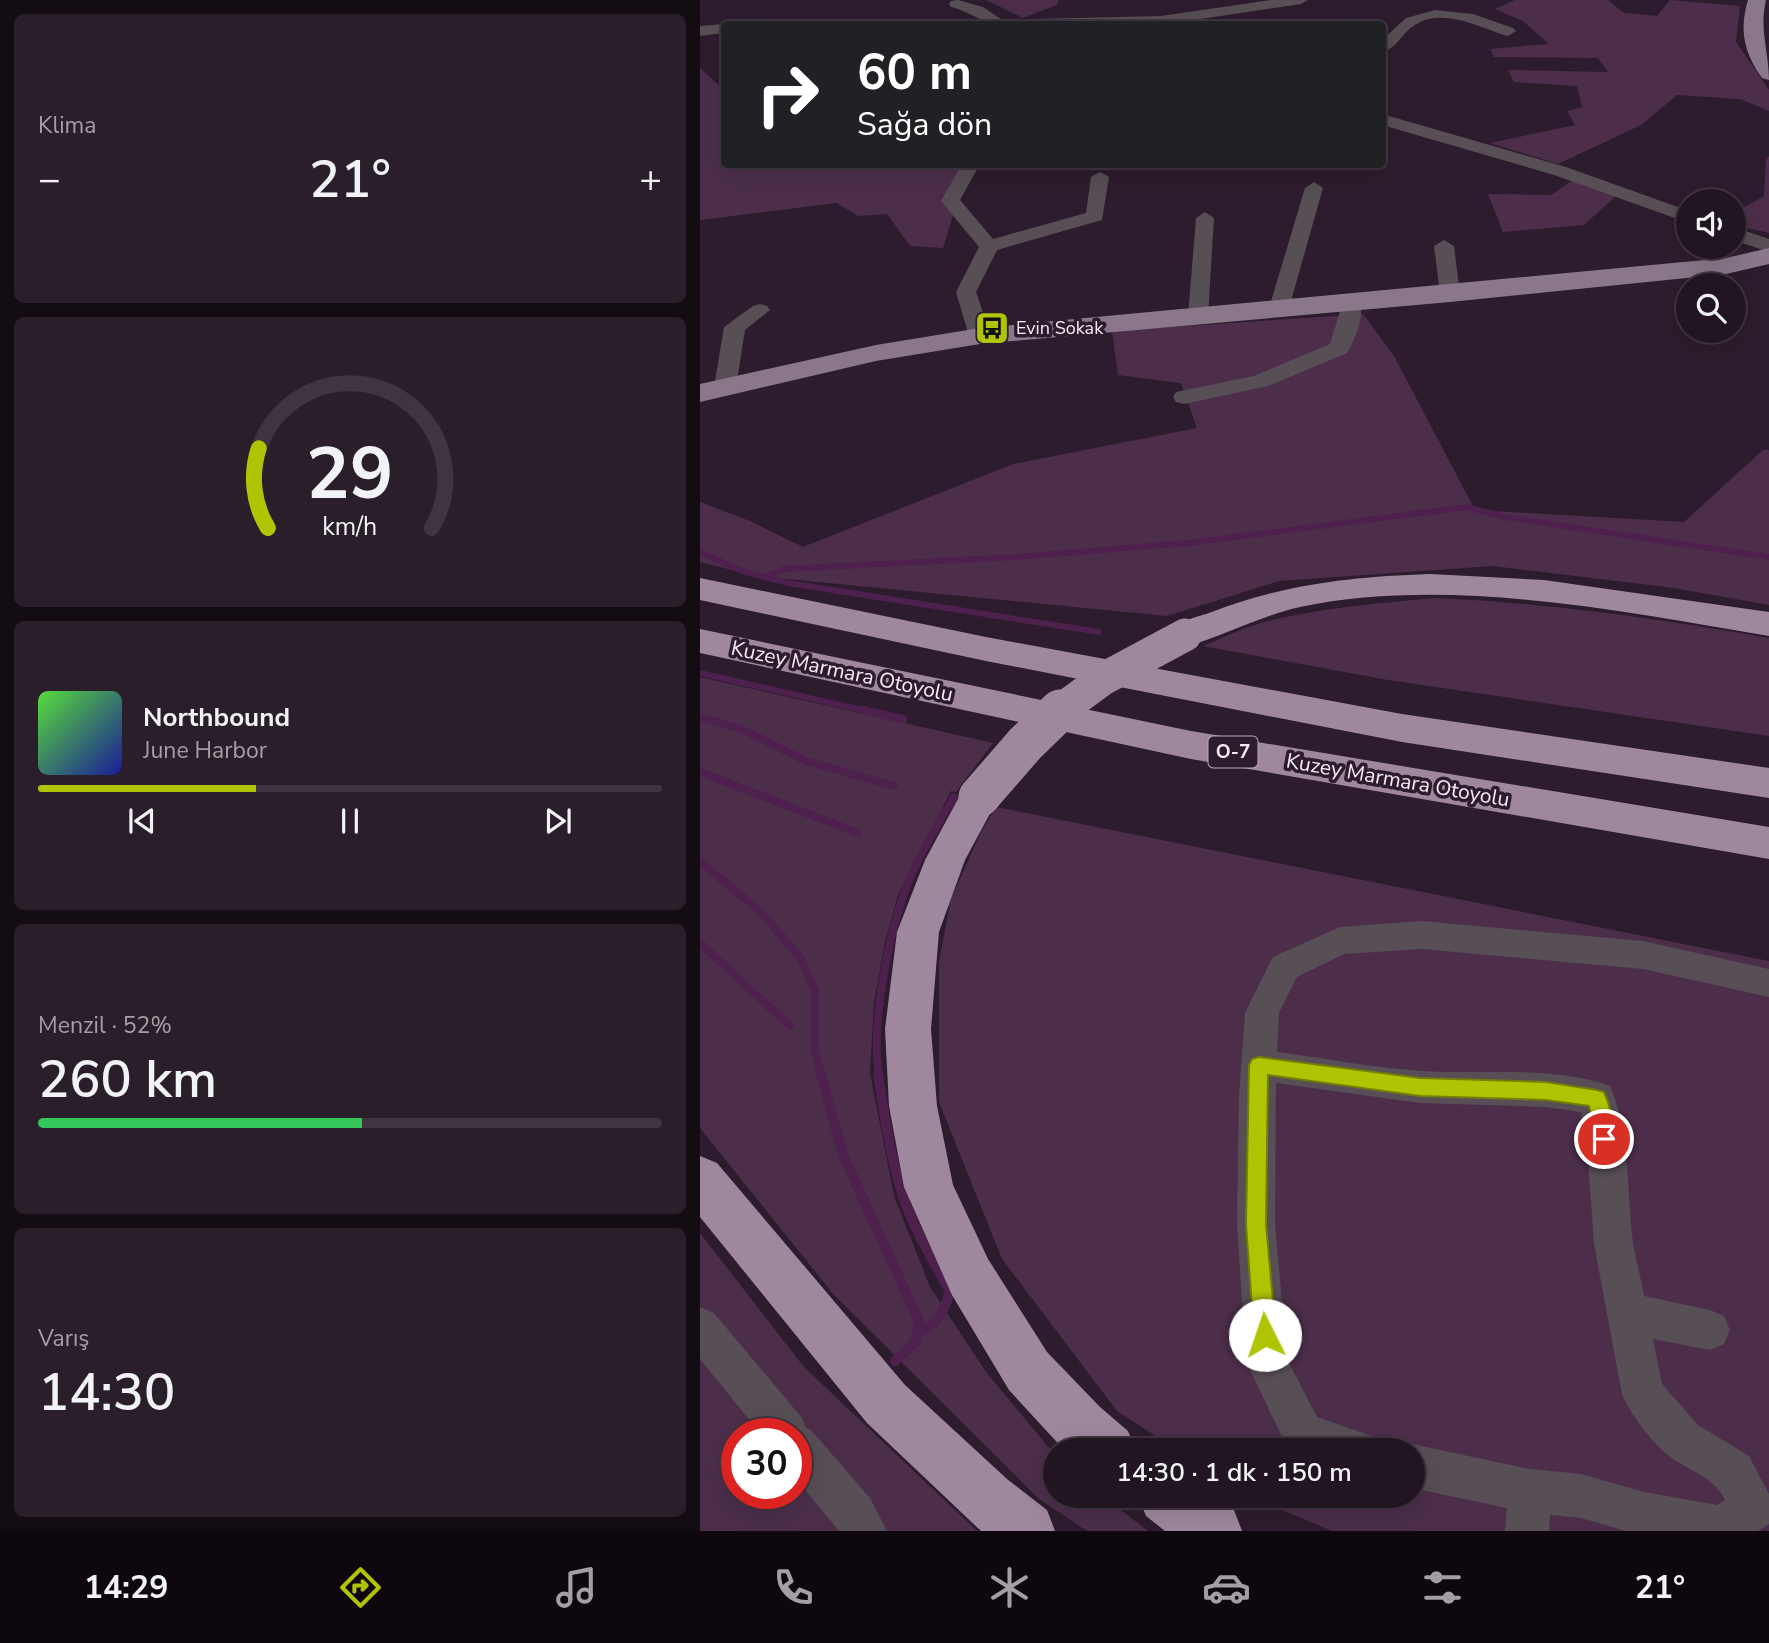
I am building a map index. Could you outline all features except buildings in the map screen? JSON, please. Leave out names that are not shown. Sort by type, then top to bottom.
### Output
[{"type":"highway","points":[[1093,1438],[1028,1371],[970,1278],[929,1187],[914,1106],[908,1029],[918,932],[945,860],[979,797],[1038,730],[1076,697],[1131,662],[1185,635],[1250,610],[1314,593],[1442,585],[1573,592],[1769,624]]},
{"type":"highway","points":[[700,589],[991,630],[1490,716],[1769,756]]},
{"type":"highway","points":[[700,589],[986,649],[1402,728],[1769,783]]},
{"type":"highway","name":"Kuzey Marmara Otoyolu","points":[[700,641],[1191,745],[1769,843]]},
{"type":"highway","points":[[700,1179],[886,1404],[987,1499],[1026,1531]]},
{"type":"highway","points":[[1182,1508],[1213,1531]]},
{"type":"main road","points":[[1757,0],[1751,18],[1750,33],[1769,74]]},
{"type":"main road","points":[[712,390],[876,354],[980,336],[1450,294],[1726,266],[1769,256]]},
{"type":"street","points":[[1161,21],[1301,0]]},
{"type":"street","points":[[956,4],[978,10],[991,21]]},
{"type":"street","points":[[1386,45],[1411,21],[1435,15],[1476,17],[1508,30]]},
{"type":"street","points":[[700,31],[721,29]]},
{"type":"street","points":[[1386,119],[1560,171],[1676,212]]},
{"type":"street","points":[[969,168],[950,201],[989,246]]},
{"type":"street","points":[[980,336],[965,292],[989,246],[1095,216],[1100,177]]},
{"type":"street","points":[[1279,308],[1314,188]]},
{"type":"street","points":[[1198,316],[1205,218]]},
{"type":"street","points":[[1746,237],[1769,246]]},
{"type":"street","points":[[1444,246],[1450,294]]},
{"type":"street","points":[[1184,397],[1260,381],[1339,348],[1349,322],[1351,302]]},
{"type":"street","points":[[712,390],[735,327],[760,310]]},
{"type":"street","points":[[1316,1438],[1303,1434],[1267,1363],[1256,1224],[1262,1013],[1285,967],[1340,941],[1422,935],[1643,955],[1769,983]]},
{"type":"street","points":[[1259,1065],[1420,1087],[1546,1091],[1597,1098],[1607,1158],[1614,1244],[1643,1394],[1683,1440],[1734,1471],[1754,1509],[1721,1528],[1644,1514],[1581,1496],[1528,1511],[1425,1471]]},
{"type":"street","points":[[1627,1313],[1710,1330]]},
{"type":"street","points":[[700,1327],[775,1418]]},
{"type":"street","points":[[812,1464],[854,1514],[864,1531]]},
{"type":"shaded area","points":[[986,0],[1059,0],[1057,5],[1023,18]]},
{"type":"shaded area","points":[[1515,0],[1608,0],[1624,13],[1657,16],[1670,0],[1740,6],[1736,42],[1769,90],[1769,111],[1740,99],[1677,95],[1641,125],[1558,164],[1490,143],[1575,125],[1567,111],[1582,107],[1577,86],[1514,82],[1508,70],[1608,72],[1598,58],[1494,57],[1490,49],[1549,44],[1523,21],[1495,9]]},
{"type":"shaded area","points":[[700,68],[721,87],[721,168],[967,168],[943,248],[910,246],[887,214],[858,216],[837,203],[700,220]]},
{"type":"shaded area","points":[[1769,156],[1769,233],[1746,228],[1746,206],[1764,196],[1766,160]]},
{"type":"shaded area","points":[[1573,180],[1617,195],[1584,225],[1503,232],[1488,194],[1551,195]]},
{"type":"shaded area","points":[[1363,314],[1394,356],[1475,510],[1684,522],[1763,450],[1769,450],[1769,605],[1674,588],[1492,566],[1279,581],[1167,616],[756,576],[700,562],[700,502],[750,521],[803,547],[1013,464],[1197,428],[1181,383],[1118,375],[1112,331]]},
{"type":"shaded area","points":[[1437,598],[1604,613],[1769,638],[1769,736],[1388,680],[1203,646],[1248,627],[1285,617]]},
{"type":"shaded area","points":[[700,677],[993,743],[956,792],[951,791],[898,895],[885,942],[874,1002],[870,1073],[894,1196],[930,1287],[986,1372],[1043,1441],[1043,1502],[834,1295],[700,1128]]},
{"type":"shaded area","points":[[996,807],[1769,961],[1769,1531],[1332,1531],[1277,1508],[1425,1508],[1425,1438],[1159,1438],[1117,1411],[1002,1259],[939,1102],[939,961],[951,899],[980,834]]},
{"type":"shaded area","points":[[700,1233],[804,1367],[977,1531],[700,1531]]},
{"type":"shaded area","points":[[1052,1508],[1118,1508],[1148,1531],[1087,1531]]},
{"type":"waterway","points":[[765,577],[784,569],[1016,557],[1189,543],[1467,507],[1504,517],[1769,557]]},
{"type":"waterway","points":[[700,552],[742,571],[765,577]]},
{"type":"waterway","points":[[765,577],[788,583],[1099,632]]},
{"type":"waterway","points":[[700,673],[871,712]]},
{"type":"waterway","points":[[863,710],[903,719]]},
{"type":"waterway","points":[[700,717],[741,729],[806,761],[894,786]]},
{"type":"waterway","points":[[700,772],[858,833]]},
{"type":"waterway","points":[[879,1076],[877,1027],[880,999],[898,913],[919,858],[954,797]]},
{"type":"waterway","points":[[700,861],[763,914],[801,959],[815,991],[815,1051],[822,1076]]},
{"type":"waterway","points":[[700,943],[790,1026]]},
{"type":"waterway","points":[[821,1074],[843,1155],[919,1321],[915,1342],[895,1361]]},
{"type":"waterway","points":[[878,1074],[891,1149],[906,1206],[950,1291],[939,1317],[917,1333]]},
{"type":"place","name":"Evin Sokak","points":[[992,328]]},
{"type":"route","points":[[1265,1335],[1256,1224],[1259,1065],[1420,1087],[1546,1091],[1597,1098],[1604,1139]]}]
